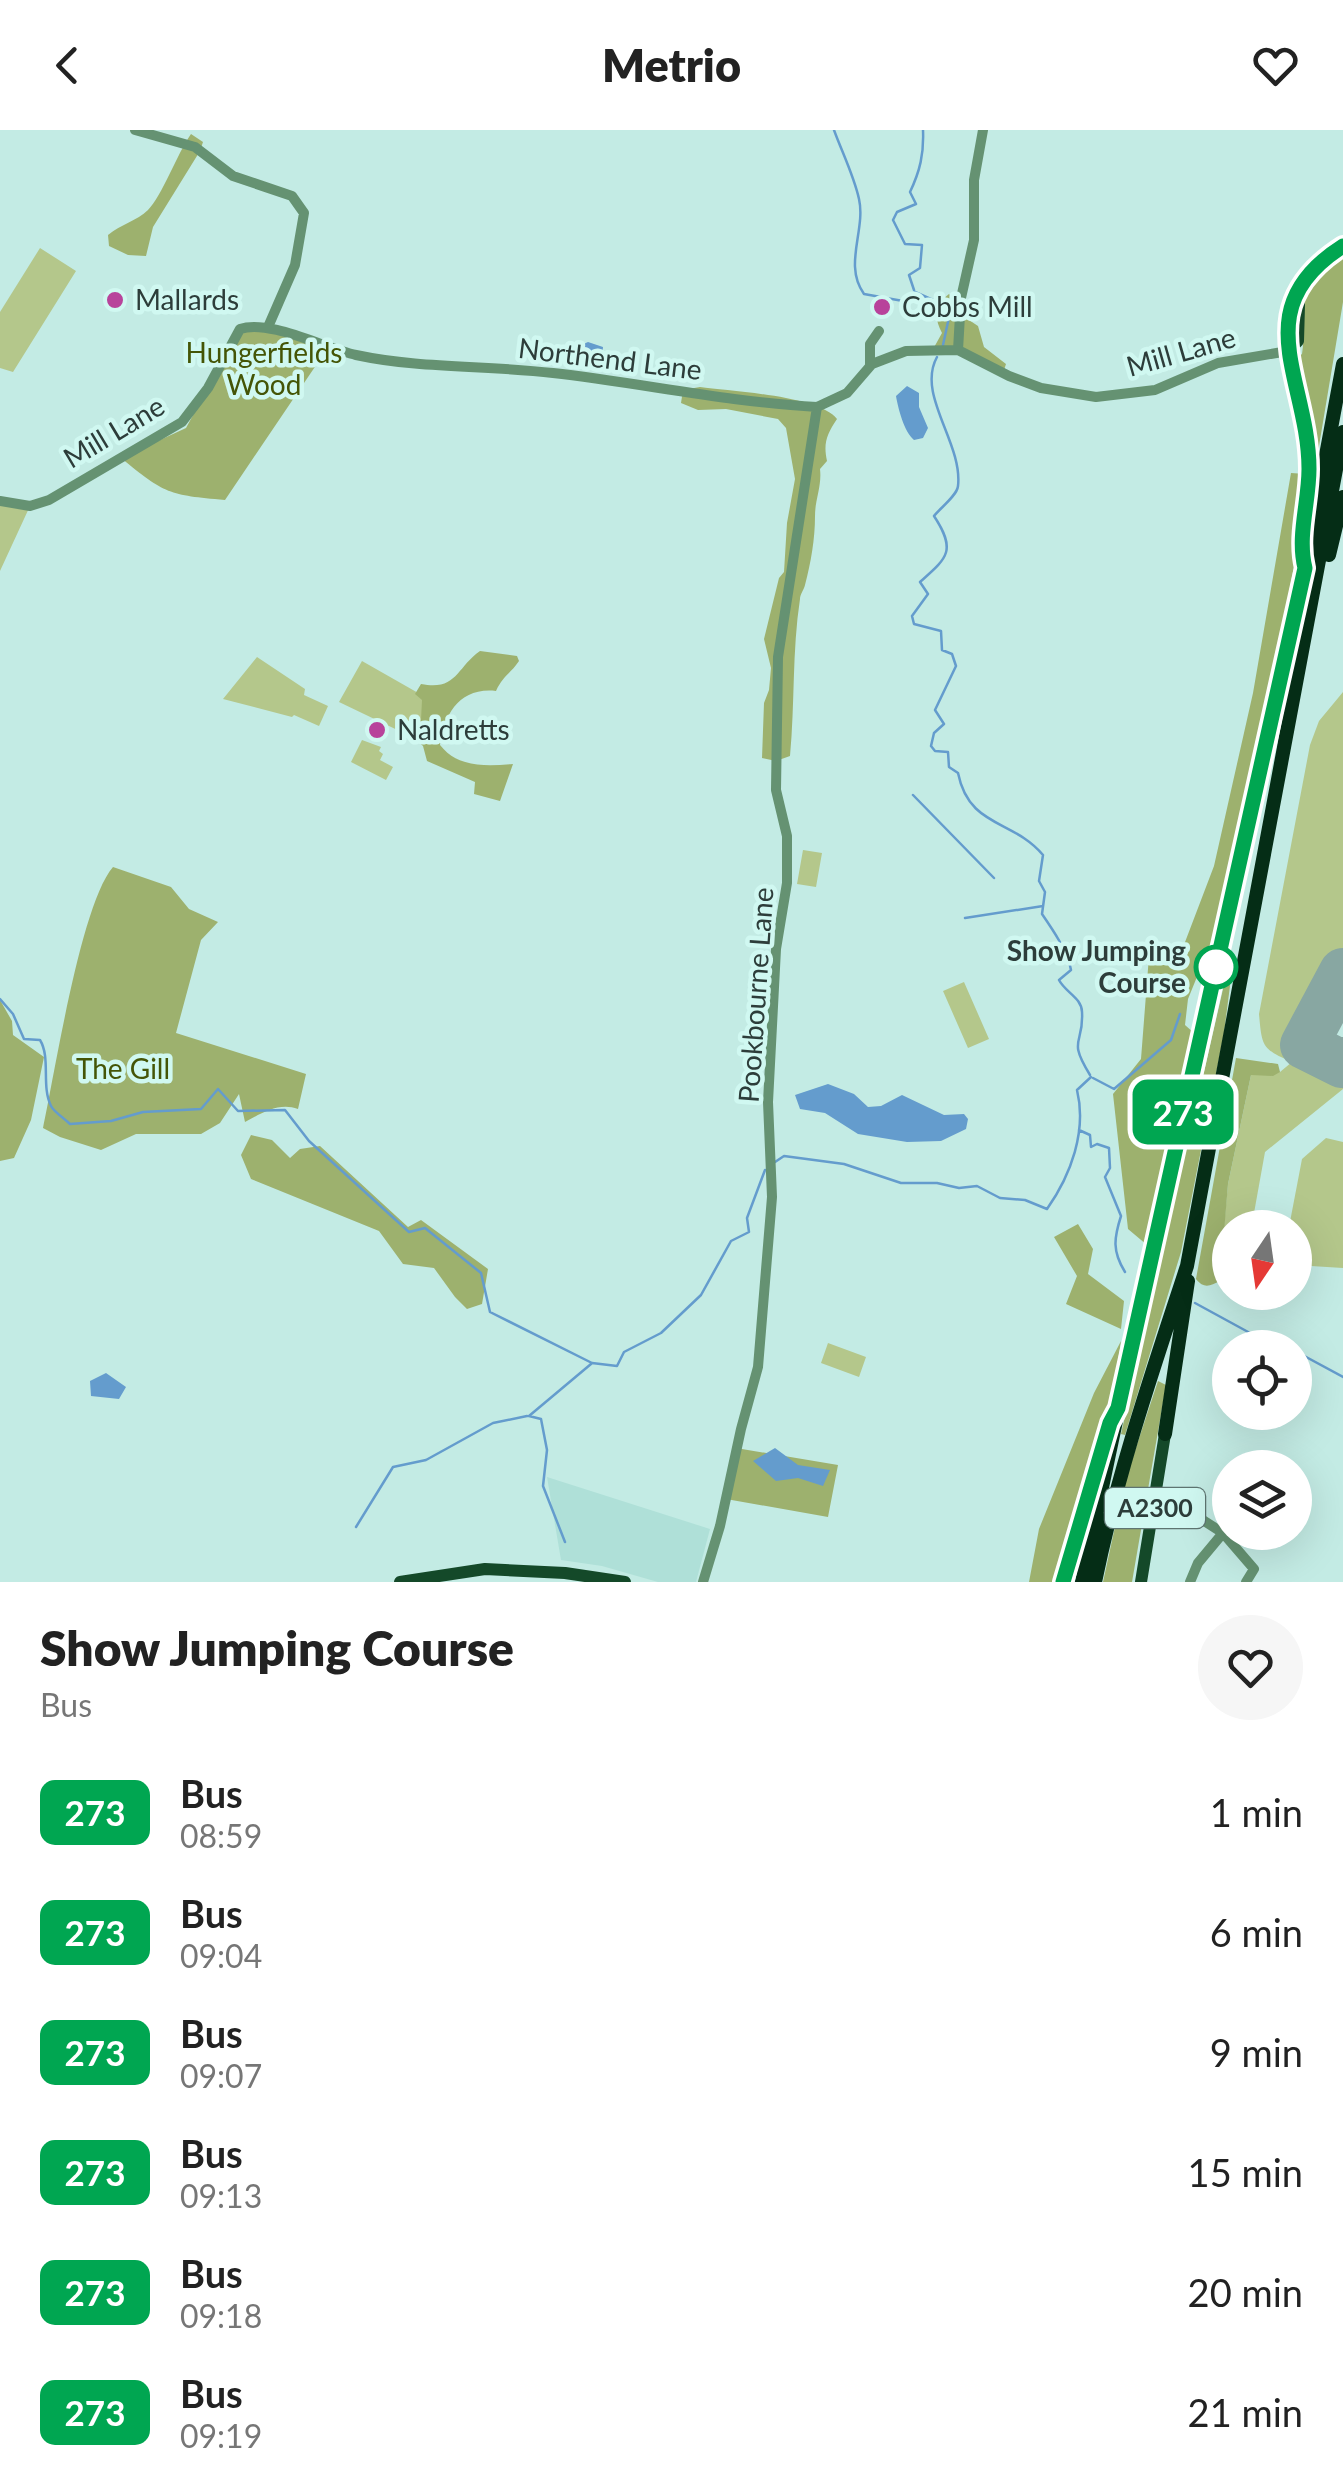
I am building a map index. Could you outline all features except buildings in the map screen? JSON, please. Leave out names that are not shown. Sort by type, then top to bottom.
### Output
[{"type":"highway","points":[[1283,349],[1308,440],[1301,552],[1305,568]]},
{"type":"highway","points":[[1082,1582],[1305,568],[1343,364]]},
{"type":"highway","points":[[1095,1582],[1140,1410],[1187,1266],[1343,432]]},
{"type":"highway","points":[[1311,605],[1320,593],[1343,497]]},
{"type":"highway","points":[[1165,1434],[1188,1284],[1187,1266]]},
{"type":"highway","points":[[1062,1582],[1110,1423],[1118,1408]]},
{"type":"main road","points":[[1283,349],[1298,341],[1303,283],[1319,264],[1343,246]]},
{"type":"main road","name":"A2300","points":[[1141,1582],[1165,1434]]},
{"type":"main road","points":[[400,1582],[485,1569],[565,1573],[625,1582]]},
{"type":"street","points":[[136,130],[195,147],[233,176],[292,196],[304,212],[295,265],[268,326]]},
{"type":"street","points":[[958,350],[961,298],[974,240],[974,180],[983,130]]},
{"type":"street","name":"Northend Lane","points":[[268,326],[327,349],[385,361],[552,372],[817,407]]},
{"type":"street","name":"Mill Lane","points":[[0,501],[30,506],[49,500],[182,422],[208,388],[240,330],[268,326]]},
{"type":"street","points":[[817,407],[847,393],[870,366],[870,344],[879,330]]},
{"type":"street","name":"Mill Lane","points":[[870,366],[906,351],[958,350],[1038,387],[1096,397],[1155,390],[1218,363],[1283,349]]},
{"type":"street","name":"Pookbourne Lane","points":[[703,1582],[758,1367],[772,1197],[768,1102],[776,949],[787,882],[787,836],[776,790],[778,657],[817,407]]},
{"type":"street","points":[[1157,1500],[1212,1526]]},
{"type":"street","points":[[1190,1582],[1198,1563],[1212,1546]]},
{"type":"street","points":[[1238,1550],[1254,1569],[1246,1582]]},
{"type":"shaded area","points":[[547,1477],[710,1529],[696,1582],[658,1582],[602,1566],[561,1560]]},
{"type":"green space","points":[[191,134],[203,142],[200,151],[153,227],[146,256],[128,255],[109,246],[108,235],[144,214],[153,204]]},
{"type":"green space","points":[[40,248],[76,271],[13,372],[0,368],[0,312]]},
{"type":"green space","points":[[1343,258],[1343,302],[1317,458],[1294,360],[1302,354],[1301,311],[1307,292],[1318,276]]},
{"type":"green space","points":[[949,294],[978,326],[984,347],[1006,364],[1003,373],[960,351],[932,351],[942,333],[938,307]]},
{"type":"green space","name":"Hungerfields Wood","points":[[252,325],[327,349],[225,500],[168,491],[121,458],[186,428],[240,329]]},
{"type":"green space","points":[[700,387],[794,400],[828,411],[837,419],[827,439],[827,461],[820,469],[812,550],[800,597],[790,756],[776,761],[762,758],[764,703],[771,668],[764,639],[779,578],[784,572],[795,479],[786,428],[778,419],[726,409],[698,410],[681,403],[683,390]]},
{"type":"green space","points":[[1291,473],[1306,474],[1295,561],[1220,920],[1188,999],[1185,1025],[1194,1033],[1147,1245],[1128,1229],[1113,1094],[1141,1059],[1149,956],[1182,950],[1214,866],[1253,693]]},
{"type":"green space","points":[[0,501],[30,506],[0,571]]},
{"type":"green space","points":[[480,651],[517,656],[519,661],[496,691],[473,693],[456,705],[445,723],[440,745],[464,762],[513,764],[500,801],[474,794],[475,782],[427,761],[423,746],[413,736],[421,720],[422,700],[415,694],[421,684],[449,681]]},
{"type":"green space","points":[[257,657],[305,689],[304,695],[328,706],[319,726],[294,715],[223,699]]},
{"type":"green space","points":[[362,661],[434,702],[414,738],[339,702]]},
{"type":"green space","points":[[1343,692],[1343,972],[1293,1061],[1343,1071],[1343,1089],[1265,1152],[1255,1210],[1226,1210],[1251,1075],[1280,1072],[1292,1062],[1265,1046],[1259,1014],[1310,745],[1319,721]]},
{"type":"green space","points":[[362,740],[381,747],[380,760],[393,767],[386,780],[351,762]]},
{"type":"green space","points":[[803,850],[822,853],[816,887],[797,884]]},
{"type":"green space","name":"The Gill","points":[[113,867],[171,887],[189,909],[218,922],[201,940],[176,1033],[306,1074],[298,1109],[277,1108],[245,1122],[239,1094],[220,1123],[201,1134],[136,1134],[101,1150],[43,1128],[80,951],[101,887]]},
{"type":"green space","points":[[1226,976],[1231,978],[1224,1033],[1181,1252],[1125,1435],[1121,1434]]},
{"type":"green space","points":[[964,982],[989,1039],[968,1048],[943,991]]},
{"type":"green space","points":[[0,1000],[12,1021],[13,1035],[44,1057],[31,1120],[14,1158],[0,1161]]},
{"type":"green space","points":[[1236,1058],[1278,1064],[1280,1072],[1273,1076],[1251,1075],[1226,1210],[1212,1210],[1212,1284],[1204,1285],[1196,1279]]},
{"type":"green space","points":[[251,1135],[272,1140],[290,1158],[300,1149],[320,1146],[408,1227],[421,1220],[488,1269],[482,1304],[467,1309],[434,1268],[403,1264],[379,1231],[251,1179],[241,1155]]},
{"type":"green space","points":[[1326,1138],[1343,1142],[1343,1268],[1312,1266],[1312,1210],[1292,1210],[1302,1159]]},
{"type":"green space","points":[[1078,1224],[1093,1249],[1088,1274],[1124,1301],[1121,1329],[1066,1304],[1077,1276],[1054,1237]]},
{"type":"green space","points":[[1121,1341],[1095,1463],[1056,1582],[1029,1582],[1039,1529],[1094,1393]]},
{"type":"green space","points":[[828,1343],[866,1357],[859,1377],[821,1363]]},
{"type":"green space","points":[[1158,1381],[1166,1385],[1132,1582],[1103,1582],[1125,1481]]},
{"type":"green space","points":[[736,1448],[838,1465],[828,1517],[726,1499]]},
{"type":"water","points":[[588,342],[603,347],[602,358],[588,368],[574,367],[570,350]]},
{"type":"water","points":[[907,386],[919,393],[919,407],[928,428],[923,438],[914,440],[904,426],[896,396]]},
{"type":"water","points":[[828,1084],[854,1094],[868,1107],[881,1106],[902,1095],[944,1115],[964,1114],[968,1119],[966,1129],[941,1141],[907,1142],[858,1134],[825,1113],[800,1109],[795,1095]]},
{"type":"water","points":[[106,1373],[126,1387],[119,1399],[91,1396],[90,1381]]},
{"type":"water","points":[[775,1448],[798,1465],[830,1470],[823,1486],[798,1478],[776,1481],[753,1461]]},
{"type":"waterway","points":[[834,130],[859,199],[855,259],[858,283],[864,294],[903,301],[913,293]]},
{"type":"waterway","points":[[914,290],[909,275],[920,268],[922,245],[905,244],[893,220],[897,212],[916,204],[910,192],[921,162],[923,130]]},
{"type":"waterway","points":[[915,292],[951,308],[943,345]]},
{"type":"waterway","points":[[937,357],[932,387],[954,453],[958,486],[934,516],[945,538],[946,553],[920,582],[928,594],[912,616],[914,624],[941,631],[942,650],[952,654],[956,666],[935,710],[944,724],[934,733],[931,746],[935,751],[948,752],[949,767],[958,773],[964,791],[982,814],[1031,843],[1043,855],[1039,881],[1045,892],[1042,914],[1069,963],[1071,970],[1059,980],[1081,1007],[1078,1048],[1090,1075]]},
{"type":"waterway","points":[[913,795],[994,878]]},
{"type":"waterway","points":[[965,918],[1043,906]]},
{"type":"waterway","points":[[0,999],[13,1014],[24,1039],[40,1040],[48,1098],[52,1108],[70,1124],[111,1121],[143,1112],[201,1109],[218,1089],[238,1111],[285,1110],[309,1141],[409,1232],[425,1228],[481,1273],[490,1312],[592,1363],[617,1366],[624,1352],[661,1333],[701,1295],[731,1241],[749,1232],[747,1218],[765,1170]]},
{"type":"waterway","points":[[1093,1078],[1114,1089],[1171,1040],[1180,1014]]},
{"type":"waterway","points":[[775,1162],[784,1156],[844,1164],[901,1183],[977,1186],[1000,1198],[1025,1200],[1047,1209],[1075,1152],[1080,1121],[1077,1090],[1091,1077]]},
{"type":"waterway","points":[[1079,1130],[1090,1135],[1091,1147],[1097,1144],[1109,1148],[1110,1168],[1105,1177],[1121,1216],[1116,1244],[1125,1272]]},
{"type":"waterway","points":[[1195,1303],[1244,1330]]},
{"type":"waterway","points":[[1312,1360],[1343,1377]]},
{"type":"waterway","points":[[565,1542],[543,1486],[547,1450],[541,1419],[529,1416],[591,1364]]},
{"type":"waterway","points":[[356,1527],[393,1467],[426,1460],[493,1423],[527,1416]]},
{"type":"runway","points":[[1343,972],[1304,1045],[1342,1064],[1343,1061]]},
{"type":"bus line","name":"273","points":[[1063,1582],[1110,1423],[1118,1408],[1305,568],[1301,552],[1308,440],[1286,343],[1288,319],[1294,299],[1310,274],[1343,246]]},
{"type":"place","name":"Mallards","points":[[115,300]]},
{"type":"place","name":"Cobbs Mill","points":[[882,307]]},
{"type":"place","name":"Naldretts","points":[[377,730]]},
{"type":"place","name":"Show Jumping Course","points":[[1216,967]]}]
